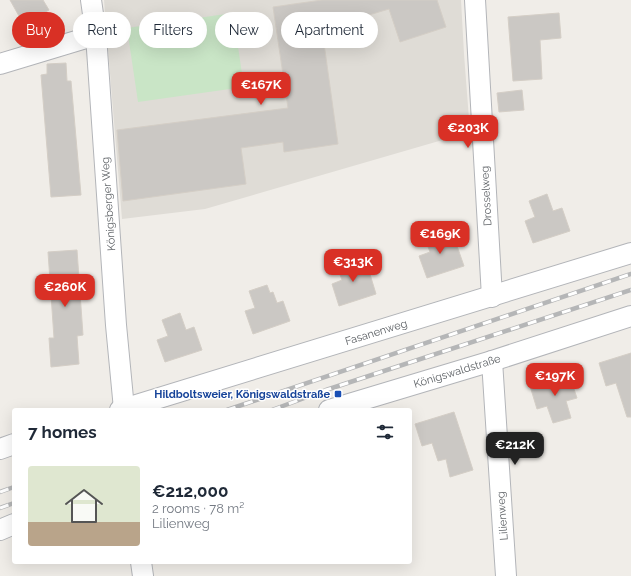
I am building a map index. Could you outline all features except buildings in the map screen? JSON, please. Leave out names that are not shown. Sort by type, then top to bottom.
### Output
[{"type":"street","name":"Königsberger Weg","points":[[91,0],[93,12]]},
{"type":"street","name":"Drosselweg","points":[[475,0],[492,296]]},
{"type":"street","points":[[0,64],[73,42]]},
{"type":"street","name":"Königsberger Weg","points":[[97,48],[122,408]]},
{"type":"street","name":"Fasanenweg","points":[[125,408],[631,252]]},
{"type":"street","name":"Königswaldstraße","points":[[336,408],[492,361],[631,316]]},
{"type":"street","name":"Lilienweg","points":[[492,361],[506,576]]},
{"type":"street","points":[[0,449],[12,445]]},
{"type":"street","points":[[0,530],[12,525]]},
{"type":"street","points":[[141,564],[142,576]]},
{"type":"shaded area","points":[[104,0],[461,0],[470,132],[205,209],[122,219],[108,48],[131,48],[131,12],[105,12]]},
{"type":"green space","points":[[215,16],[215,48],[238,48],[244,87],[138,102],[130,48],[131,27],[139,26],[139,48],[207,48],[207,17]]},
{"type":"railway","points":[[233,408],[631,274]]},
{"type":"railway","points":[[277,408],[326,390],[631,290]]},
{"type":"railway","points":[[0,492],[12,488]]},
{"type":"railway","points":[[0,508],[12,504]]},
{"type":"place","name":"Hildboltsweier, Königswaldstraße","points":[[338,394]]}]
